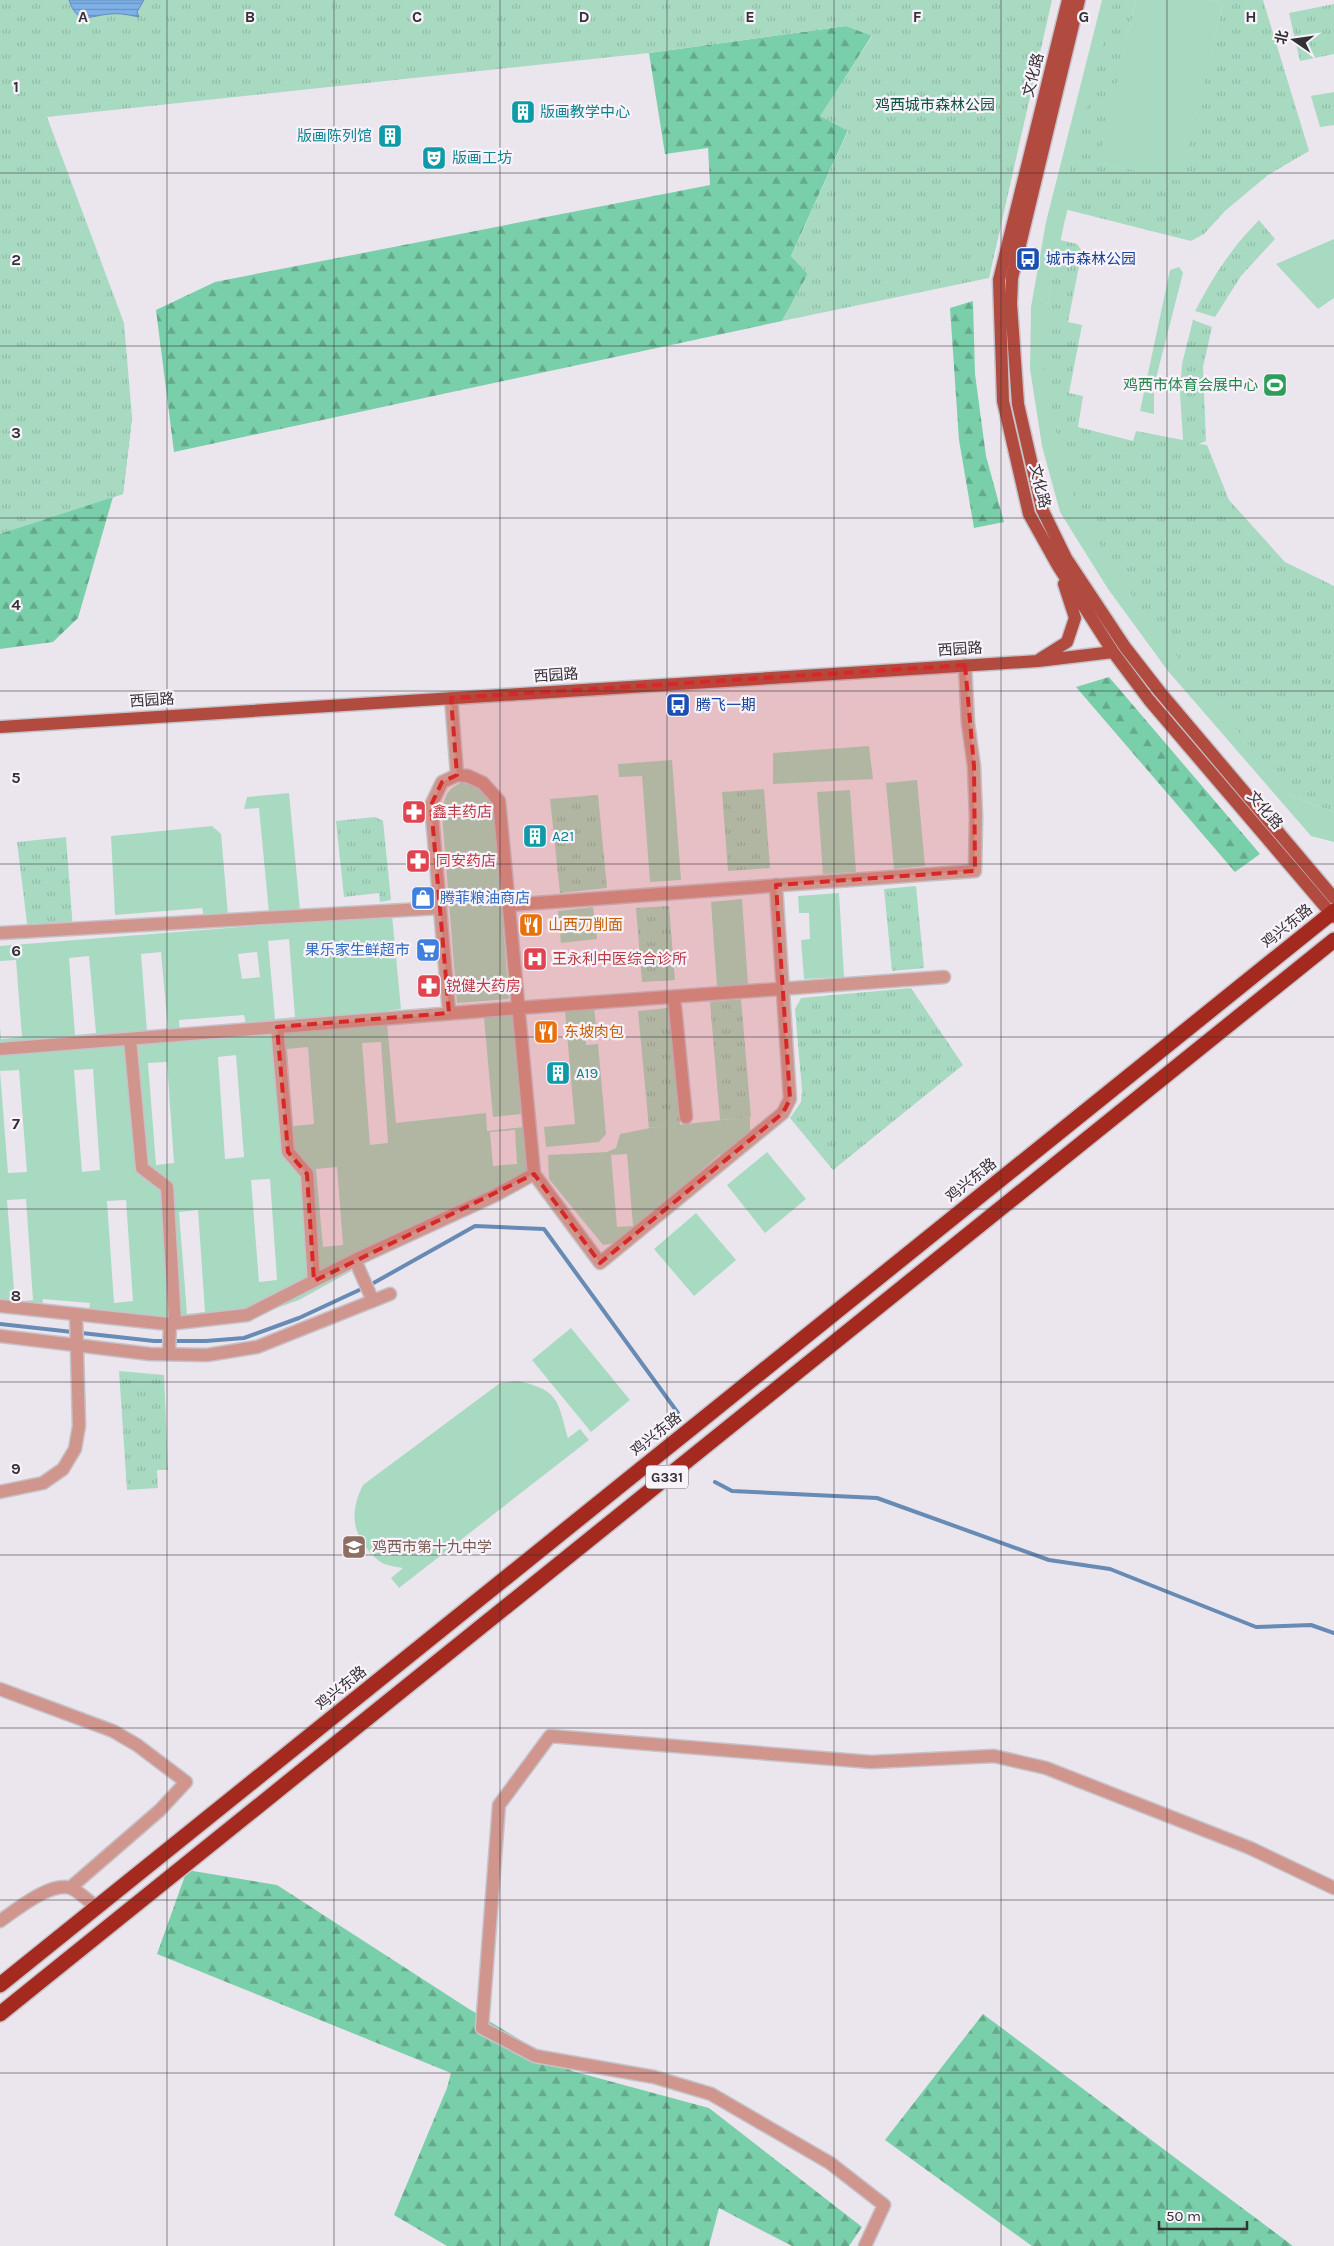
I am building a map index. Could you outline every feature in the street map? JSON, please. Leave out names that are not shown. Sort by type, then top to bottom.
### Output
[{"type":"highway","name":"鸡兴东路","points":[[0,1986],[1333,914]]},
{"type":"highway","name":"G331","points":[[0,2014],[1334,940]]},
{"type":"main road","name":"文化路","points":[[1068,0],[999,280],[1003,401],[1029,514],[1058,566],[1119,650],[1160,692],[1334,898]]},
{"type":"main road","name":"文化路","points":[[1079,0],[1012,278],[1011,304],[1018,404],[1042,509],[1066,558],[1150,700],[1333,914]]},
{"type":"main road","points":[[1038,661],[1067,642],[1075,618],[1058,566]]},
{"type":"main road","name":"西园路","points":[[0,727],[1038,661],[1119,650]]},
{"type":"street","points":[[509,905],[975,871],[976,817],[974,766],[968,722],[965,665]]},
{"type":"street","points":[[451,698],[457,774]]},
{"type":"street","points":[[449,1013],[431,805],[442,782],[457,774],[468,776],[483,783],[499,800],[534,1174],[600,1263],[783,1113],[790,1099],[776,885]]},
{"type":"street","points":[[0,933],[440,908]]},
{"type":"street","points":[[0,1049],[449,1013],[944,977]]},
{"type":"street","points":[[674,997],[686,1117]]},
{"type":"street","points":[[276,1027],[288,1152],[307,1174],[314,1281]]},
{"type":"street","points":[[130,1039],[142,1168],[167,1187],[172,1323],[169,1354]]},
{"type":"street","points":[[0,1306],[172,1323],[247,1315],[355,1260],[494,1196],[534,1174]]},
{"type":"street","points":[[355,1260],[373,1301]]},
{"type":"street","points":[[0,1336],[169,1354],[207,1355],[257,1348],[390,1294]]},
{"type":"street","points":[[0,1492],[43,1483],[63,1469],[75,1449],[79,1426],[76,1314]]},
{"type":"street","points":[[0,1689],[113,1731],[137,1745],[186,1782],[160,1810],[70,1888]]},
{"type":"street","points":[[865,2246],[884,2205],[830,2163],[720,2099],[711,2094],[654,2077],[535,2056],[482,2028],[499,1805],[550,1736],[872,1762],[994,1756],[1046,1768],[1250,1848],[1334,1888]]},
{"type":"street","points":[[0,1921],[33,1898],[55,1888],[70,1888],[96,1907]]},
{"type":"highlighted area","points":[[965,665],[974,766],[975,871],[776,885],[790,1099],[783,1113],[600,1263],[534,1174],[314,1281],[307,1174],[288,1152],[277,1027],[449,1013],[431,805],[442,782],[457,775],[451,698]]},
{"type":"green space","name":"鸡西城市森林公园","points":[[0,0],[1052,0],[989,278],[782,321],[808,274],[791,256],[848,131],[820,116],[872,36],[846,26],[649,53],[47,117],[124,323],[132,417],[123,494],[0,534]]},
{"type":"green space","points":[[1102,0],[1120,0],[1064,224],[1047,306],[1057,436],[1291,796],[1334,812],[1334,842],[1311,836],[1168,671],[1108,589],[1060,512],[1042,446],[1030,369],[1031,307],[1046,222]]},
{"type":"green space","points":[[1114,0],[1136,0],[1098,162],[1180,181],[1223,3],[1210,0],[1263,0],[1309,151],[1268,175],[1225,211],[1204,234],[1191,241],[1064,209],[1063,198]]},
{"type":"green space","points":[[1136,0],[1210,0],[1223,3],[1181,182],[1097,162]]},
{"type":"green space","points":[[1334,4],[1334,54],[1300,61],[1289,13]]},
{"type":"green space","points":[[846,26],[872,35],[821,116],[848,130],[791,256],[808,274],[782,321],[174,452],[156,310],[215,282],[710,185],[708,148],[665,154],[649,53]]},
{"type":"green space","points":[[1334,92],[1334,125],[1320,127],[1311,96]]},
{"type":"green space","points":[[0,104],[132,417],[123,494],[113,497],[78,618],[53,642],[0,649]]},
{"type":"green space","points":[[1259,220],[1275,239],[1241,276],[1215,317],[1195,311],[1223,263]]},
{"type":"green space","points":[[1334,239],[1334,298],[1318,309],[1276,264]]},
{"type":"green space","points":[[1060,240],[1077,244],[1082,251],[1068,322],[1082,325],[1069,393],[1083,396],[1078,427],[1133,441],[1136,431],[1183,440],[1180,393],[1182,364],[1193,320],[1212,327],[1203,367],[1206,441],[1199,444],[1207,445],[1229,500],[1285,562],[1334,586],[1334,812],[1291,796],[1179,659],[1117,575],[1076,505],[1057,436],[1044,366],[1047,306]]},
{"type":"green space","points":[[1179,267],[1183,273],[1154,386],[1154,414],[1140,411],[1170,270]]},
{"type":"green space","points":[[973,301],[975,374],[986,456],[1004,522],[974,528],[959,440],[950,308]]},
{"type":"green space","points":[[1109,677],[1260,854],[1235,872],[1076,687]]},
{"type":"green space","points":[[869,746],[873,779],[773,784],[773,753]]},
{"type":"green space","points":[[672,760],[681,880],[650,882],[642,776],[619,777],[618,764]]},
{"type":"green space","points":[[917,780],[925,866],[894,869],[886,783]]},
{"type":"green space","points":[[462,782],[482,792],[490,800],[494,811],[509,999],[457,1003],[442,814],[449,791]]},
{"type":"green space","points":[[764,789],[770,868],[728,871],[722,792]]},
{"type":"green space","points":[[850,790],[856,872],[823,874],[817,792]]},
{"type":"green space","points":[[289,793],[300,910],[269,913],[259,808],[244,809],[247,797]]},
{"type":"green space","points":[[598,795],[607,888],[560,893],[550,799]]},
{"type":"green space","points":[[375,817],[383,821],[391,900],[380,902],[379,893],[344,897],[336,821]]},
{"type":"green space","points":[[212,826],[221,834],[228,915],[204,917],[202,908],[115,915],[111,836]]},
{"type":"green space","points":[[66,837],[73,929],[28,931],[17,842]]},
{"type":"green space","points":[[916,886],[924,968],[892,971],[884,889]]},
{"type":"green space","points":[[839,893],[844,977],[804,979],[801,940],[810,939],[809,913],[799,913],[798,896]]},
{"type":"green space","points":[[742,899],[748,985],[717,987],[711,902]]},
{"type":"green space","points":[[669,906],[675,980],[642,982],[636,908]]},
{"type":"green space","points":[[593,907],[597,939],[561,943],[558,911]]},
{"type":"green space","points":[[392,915],[401,1009],[386,1011],[396,1123],[486,1113],[487,1131],[525,1127],[530,1172],[299,1300],[271,1310],[168,1319],[89,1312],[90,1303],[43,1299],[42,1307],[0,1302],[0,1071],[0,1027],[1,1039],[22,1037],[16,960],[0,961],[0,946]],"holes":[[[289,939],[295,1017],[275,1019],[268,941]],[[161,952],[168,1030],[147,1031],[141,954]],[[257,952],[260,977],[242,979],[238,954]],[[89,956],[96,1033],[75,1035],[69,958]],[[244,1015],[247,1029],[180,1035],[179,1020]],[[381,1042],[388,1143],[370,1145],[362,1043]],[[308,1047],[314,1124],[293,1126],[287,1049]],[[236,1055],[244,1157],[225,1159],[218,1057]],[[167,1062],[174,1163],[156,1165],[148,1063]],[[93,1069],[100,1170],[82,1172],[74,1070]],[[19,1070],[27,1172],[8,1173],[0,1071]],[[515,1130],[517,1164],[493,1166],[490,1132]],[[337,1167],[343,1245],[323,1247],[316,1169]],[[270,1179],[277,1280],[259,1282],[251,1180]],[[26,1199],[33,1300],[15,1302],[7,1200]],[[126,1200],[133,1301],[114,1303],[107,1201]],[[198,1210],[205,1312],[187,1314],[179,1212]]]},
{"type":"green space","points":[[911,988],[963,1065],[833,1170],[790,1118],[801,1102],[802,1090],[795,1009],[801,998]]},
{"type":"green space","points":[[741,999],[751,1117],[720,1120],[710,1002]]},
{"type":"green space","points":[[594,1008],[596,1024],[584,1026],[586,1045],[598,1044],[606,1134],[599,1142],[546,1147],[544,1127],[575,1124],[565,1011]]},
{"type":"green space","points":[[669,1008],[680,1125],[649,1128],[638,1011]]},
{"type":"green space","points":[[512,1015],[521,1114],[493,1117],[484,1018]]},
{"type":"green space","points":[[750,1117],[750,1135],[723,1158],[720,1154],[618,1243],[603,1245],[549,1179],[548,1155],[607,1152],[616,1148],[620,1134],[650,1128]],"holes":[[[627,1154],[633,1226],[617,1227],[611,1155]]]},
{"type":"green space","points":[[767,1152],[806,1199],[765,1233],[727,1185]]},
{"type":"green space","points":[[696,1213],[736,1260],[694,1296],[654,1249]]},
{"type":"green space","points":[[571,1328],[630,1400],[591,1432],[532,1360]]},
{"type":"green space","points":[[119,1371],[164,1375],[168,1470],[157,1470],[158,1488],[127,1490]]},
{"type":"green space","points":[[518,1381],[542,1388],[555,1399],[562,1415],[568,1438],[580,1429],[589,1440],[399,1588],[391,1578],[403,1568],[386,1565],[374,1557],[365,1546],[356,1529],[355,1508],[363,1485],[500,1383]]},
{"type":"green space","points":[[187,1870],[277,1885],[469,2009],[572,2071],[709,2108],[862,2227],[849,2246],[792,2246],[719,2208],[709,2246],[447,2246],[394,2215],[447,2088],[451,2073],[157,1954]]},
{"type":"green space","points":[[983,2014],[1293,2246],[1032,2246],[885,2140]]},
{"type":"water","points":[[69,0],[144,0],[137,12],[139,17],[115,14],[86,18],[76,14]]},
{"type":"waterway","points":[[0,1324],[154,1341],[206,1341],[244,1338],[299,1318],[370,1285],[475,1226],[544,1229],[678,1413]]},
{"type":"waterway","points":[[715,1482],[732,1491],[877,1498],[1049,1560],[1110,1569],[1256,1627],[1311,1625],[1334,1633]]},
{"type":"place","name":"版画教学中心","points":[[523,112]]},
{"type":"place","name":"版画陈列馆","points":[[390,136]]},
{"type":"place","name":"版画工坊","points":[[434,158]]},
{"type":"place","name":"城市森林公园","points":[[1028,259]]},
{"type":"place","name":"鸡西市体育会展中心","points":[[1275,385]]},
{"type":"place","name":"腾飞一期","points":[[678,705]]},
{"type":"place","name":"鑫丰药店","points":[[414,812]]},
{"type":"place","name":"A21","points":[[535,836]]},
{"type":"place","name":"同安药店","points":[[418,861]]},
{"type":"place","name":"腾菲粮油商店","points":[[423,898]]},
{"type":"place","name":"山西刀削面","points":[[531,925]]},
{"type":"place","name":"果乐家生鲜超市","points":[[428,950]]},
{"type":"place","name":"王永利中医综合诊所","points":[[535,959]]},
{"type":"place","name":"锐健大药房","points":[[429,986]]},
{"type":"place","name":"东坡肉包","points":[[546,1032]]},
{"type":"place","name":"A19","points":[[558,1073]]},
{"type":"place","name":"鸡西市第十九中学","points":[[354,1547]]}]
